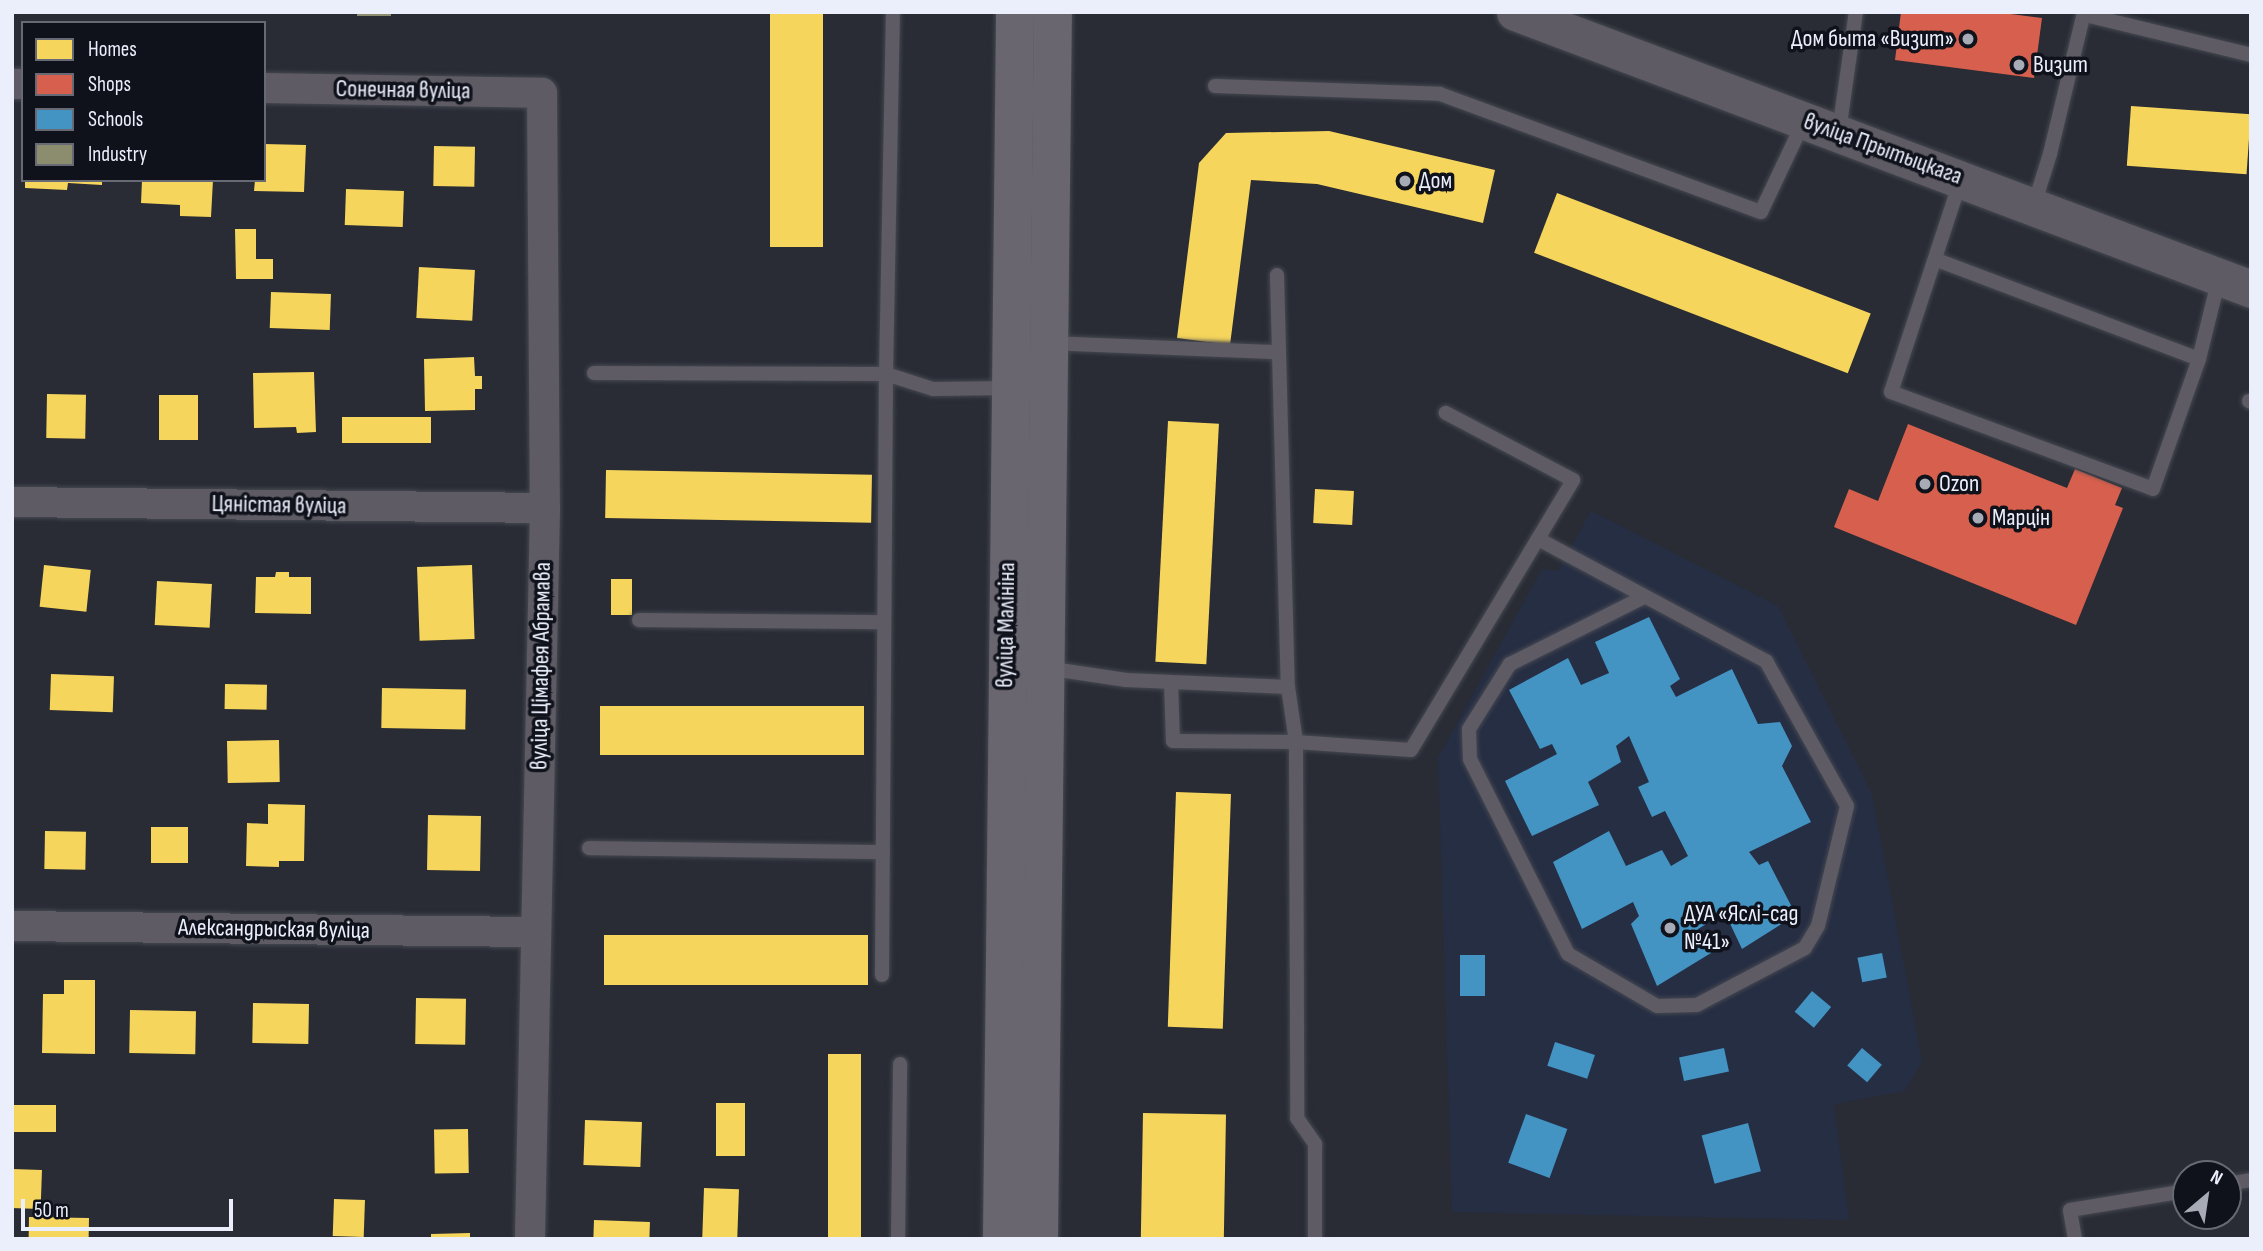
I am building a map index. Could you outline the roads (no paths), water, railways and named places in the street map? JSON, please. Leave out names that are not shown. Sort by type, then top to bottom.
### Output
[{"type":"main road","name":"вуліца Малініна","points":[[1015,12],[1045,668],[1039,1239]]},
{"type":"main road","name":"вуліца Малініна","points":[[1002,1239],[1009,388],[1029,342],[1053,12]]},
{"type":"street","name":"вуліца Прытыцкага","points":[[1515,12],[2034,205],[2235,283]]},
{"type":"street","name":"Сонечная вуліца","points":[[266,88],[542,93]]},
{"type":"street","name":"вуліца Цімафея Абрамава","points":[[530,1239],[545,508],[542,93]]},
{"type":"street","name":"Цяністая вуліца","points":[[12,502],[545,508]]},
{"type":"street","name":"Александрыская вуліца","points":[[12,926],[536,932]]},
{"type":"lane","points":[[882,975],[886,374],[893,12]]},
{"type":"lane","points":[[1838,132],[1856,12]]},
{"type":"lane","points":[[2034,205],[2085,13],[2251,55]]},
{"type":"lane","points":[[1215,86],[1440,94],[1760,212],[1805,120]]},
{"type":"lane","points":[[1962,178],[1891,392],[2153,489],[2199,359],[2235,283]]},
{"type":"lane","points":[[1937,260],[2199,359]]},
{"type":"lane","points":[[1277,275],[1288,687],[1296,742],[1297,1118],[1315,1144],[1315,1239]]},
{"type":"lane","points":[[1029,342],[1278,352]]},
{"type":"lane","points":[[594,373],[886,374],[933,389],[1009,388]]},
{"type":"lane","points":[[1171,682],[1172,741],[1296,742],[1411,750],[1573,480],[1446,413]]},
{"type":"lane","points":[[1538,540],[1766,661],[1847,806],[1818,926],[1805,948],[1697,1005],[1657,1006],[1568,954],[1469,759],[1469,729],[1510,664],[1644,597]]},
{"type":"lane","points":[[639,620],[884,622]]},
{"type":"lane","points":[[1045,668],[1126,680],[1288,687]]},
{"type":"lane","points":[[589,848],[883,852]]},
{"type":"lane","points":[[898,1239],[900,1064]]},
{"type":"lane","points":[[2075,1239],[2070,1210],[2172,1193]]},
{"type":"place","name":"Дом быта «Визит»","points":[[1968,39]]},
{"type":"place","name":"Визит","points":[[2019,65]]},
{"type":"place","name":"Дом","points":[[1405,181]]},
{"type":"place","name":"Ozon","points":[[1925,484]]},
{"type":"place","name":"Марцін","points":[[1978,518]]},
{"type":"place","name":"ДУА «Яслі-сад №41»","points":[[1670,928]]}]
